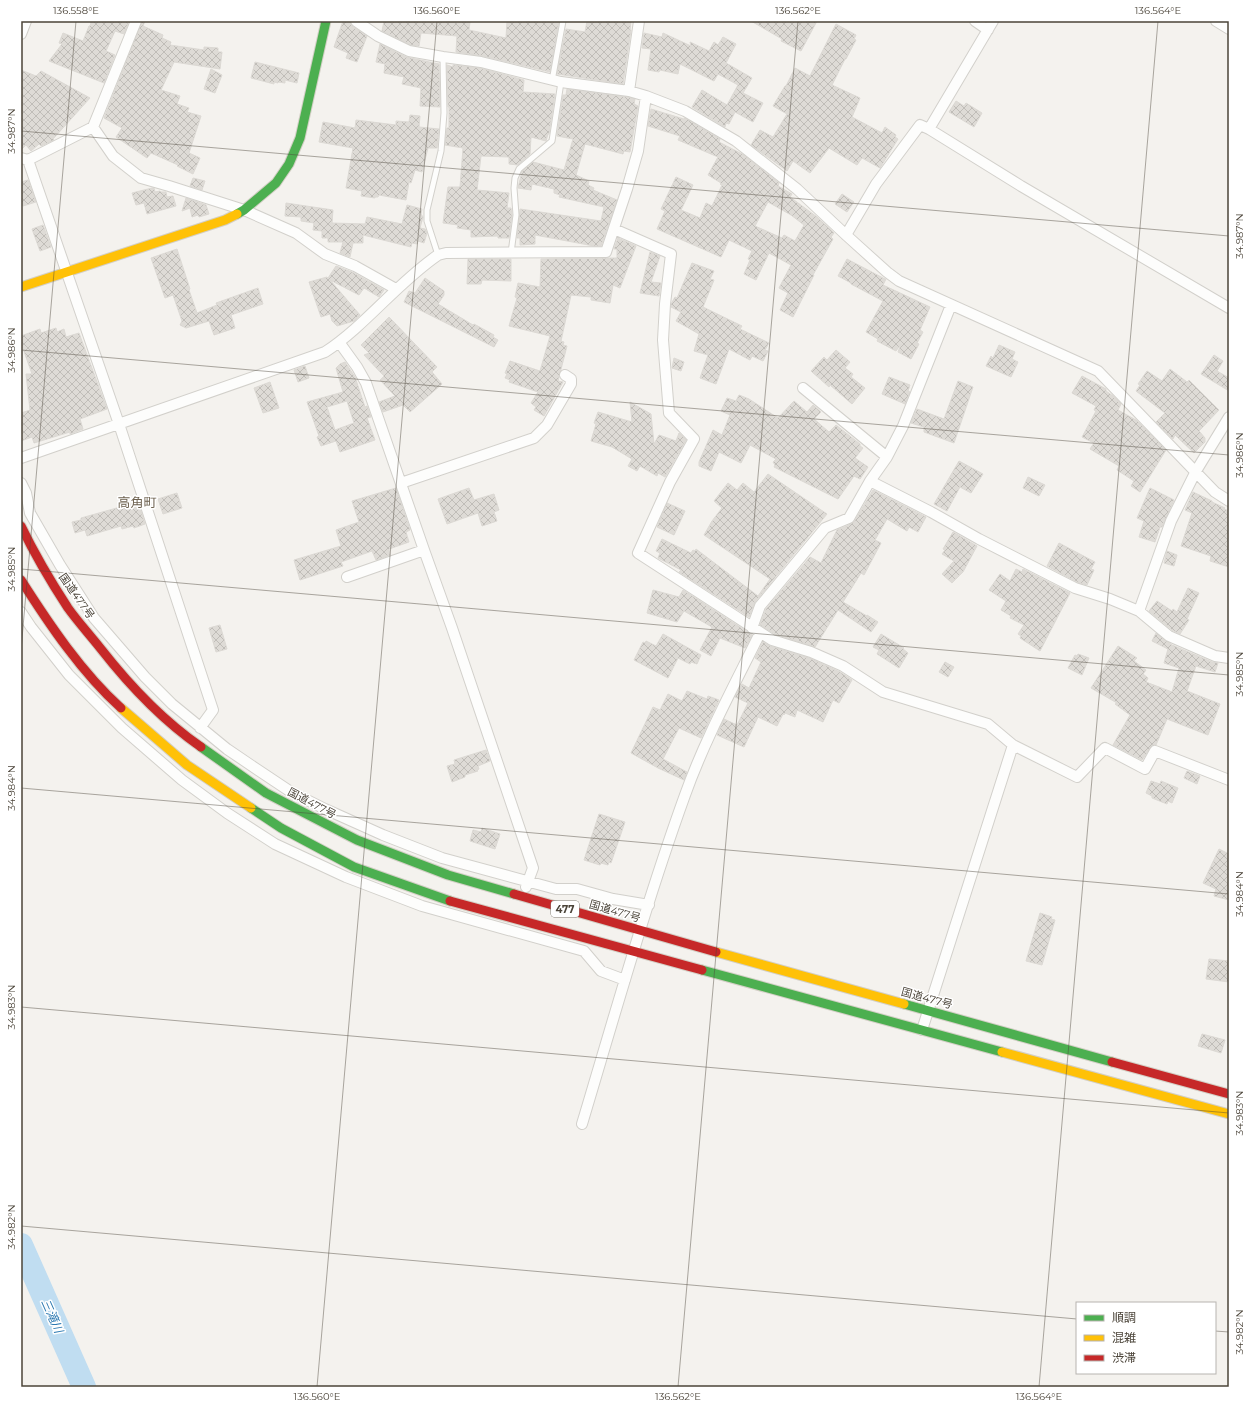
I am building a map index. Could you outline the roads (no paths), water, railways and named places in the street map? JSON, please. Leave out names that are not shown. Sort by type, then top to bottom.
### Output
[{"type":"main road","points":[[21,287],[225,220],[244,210],[276,183],[289,164],[300,138],[326,21]]},
{"type":"main road","name":"国道477号","points":[[21,526],[35,555],[69,609],[97,645],[148,704],[187,738],[266,793],[357,840],[448,875],[523,897],[640,931],[1229,1094]]},
{"type":"main road","name":"477","points":[[21,580],[49,624],[102,692],[187,765],[281,828],[354,867],[457,903],[1229,1114]]},
{"type":"street","points":[[21,34],[26,21]]},
{"type":"street","points":[[136,21],[93,126],[24,159],[67,272],[119,424],[213,710],[200,728]]},
{"type":"street","points":[[356,21],[378,36],[409,51],[480,62],[556,81],[629,90],[686,111],[736,141],[797,189],[887,272],[899,280],[1098,371],[1215,492],[1229,502]]},
{"type":"street","points":[[629,90],[640,21]]},
{"type":"street","points":[[929,129],[991,25],[975,21]]},
{"type":"street","points":[[1216,21],[1229,29]]},
{"type":"street","points":[[21,458],[324,352],[339,342],[396,289],[438,255],[446,253],[606,252],[638,151],[646,96]]},
{"type":"street","points":[[846,235],[876,184],[920,125],[1229,308]]},
{"type":"street","points":[[93,126],[113,156],[141,178],[244,210],[296,233],[325,254],[355,266],[396,289]]},
{"type":"street","points":[[614,229],[671,254],[665,304],[663,340],[669,412],[694,439],[670,482],[638,552],[772,640],[811,652],[843,666],[883,692],[988,724],[1013,745],[1077,777],[1104,748],[1145,769],[1155,751],[1229,780]]},
{"type":"street","points":[[582,1124],[633,951],[685,794],[701,754],[756,630],[760,606],[825,528],[849,518],[870,481],[887,457],[903,426],[951,305]]},
{"type":"street","points":[[339,342],[357,367],[366,383],[533,868],[523,897]]},
{"type":"street","points":[[401,483],[534,438],[547,425],[571,384],[571,379],[565,375]]},
{"type":"street","points":[[803,388],[887,457]]},
{"type":"street","points":[[1139,610],[1171,521],[1196,471],[1229,418]]},
{"type":"street","points":[[870,481],[1075,588],[1139,610],[1169,636],[1215,656],[1229,658]]},
{"type":"street","points":[[21,483],[26,494],[30,513],[60,565],[94,618],[145,677],[172,704],[227,749],[258,770],[292,792],[325,809],[383,835],[442,858],[556,889],[577,889],[613,899],[649,905]]},
{"type":"street","points":[[347,577],[424,550]]},
{"type":"street","points":[[21,612],[69,675],[122,728],[182,780],[227,813],[275,844],[346,877],[422,906],[584,951],[601,971],[625,980]]},
{"type":"street","points":[[922,1030],[1013,745]]},
{"type":"lane","points":[[512,252],[516,215],[514,188],[515,178],[519,169],[552,141],[556,81],[563,21]]},
{"type":"lane","points":[[438,255],[427,221],[427,210],[441,151],[444,113],[443,57]]},
{"type":"waterway","name":"三滝川","points":[[21,1245],[84,1387]]},
{"type":"district","name":"高角町","points":[[137,502]]}]
